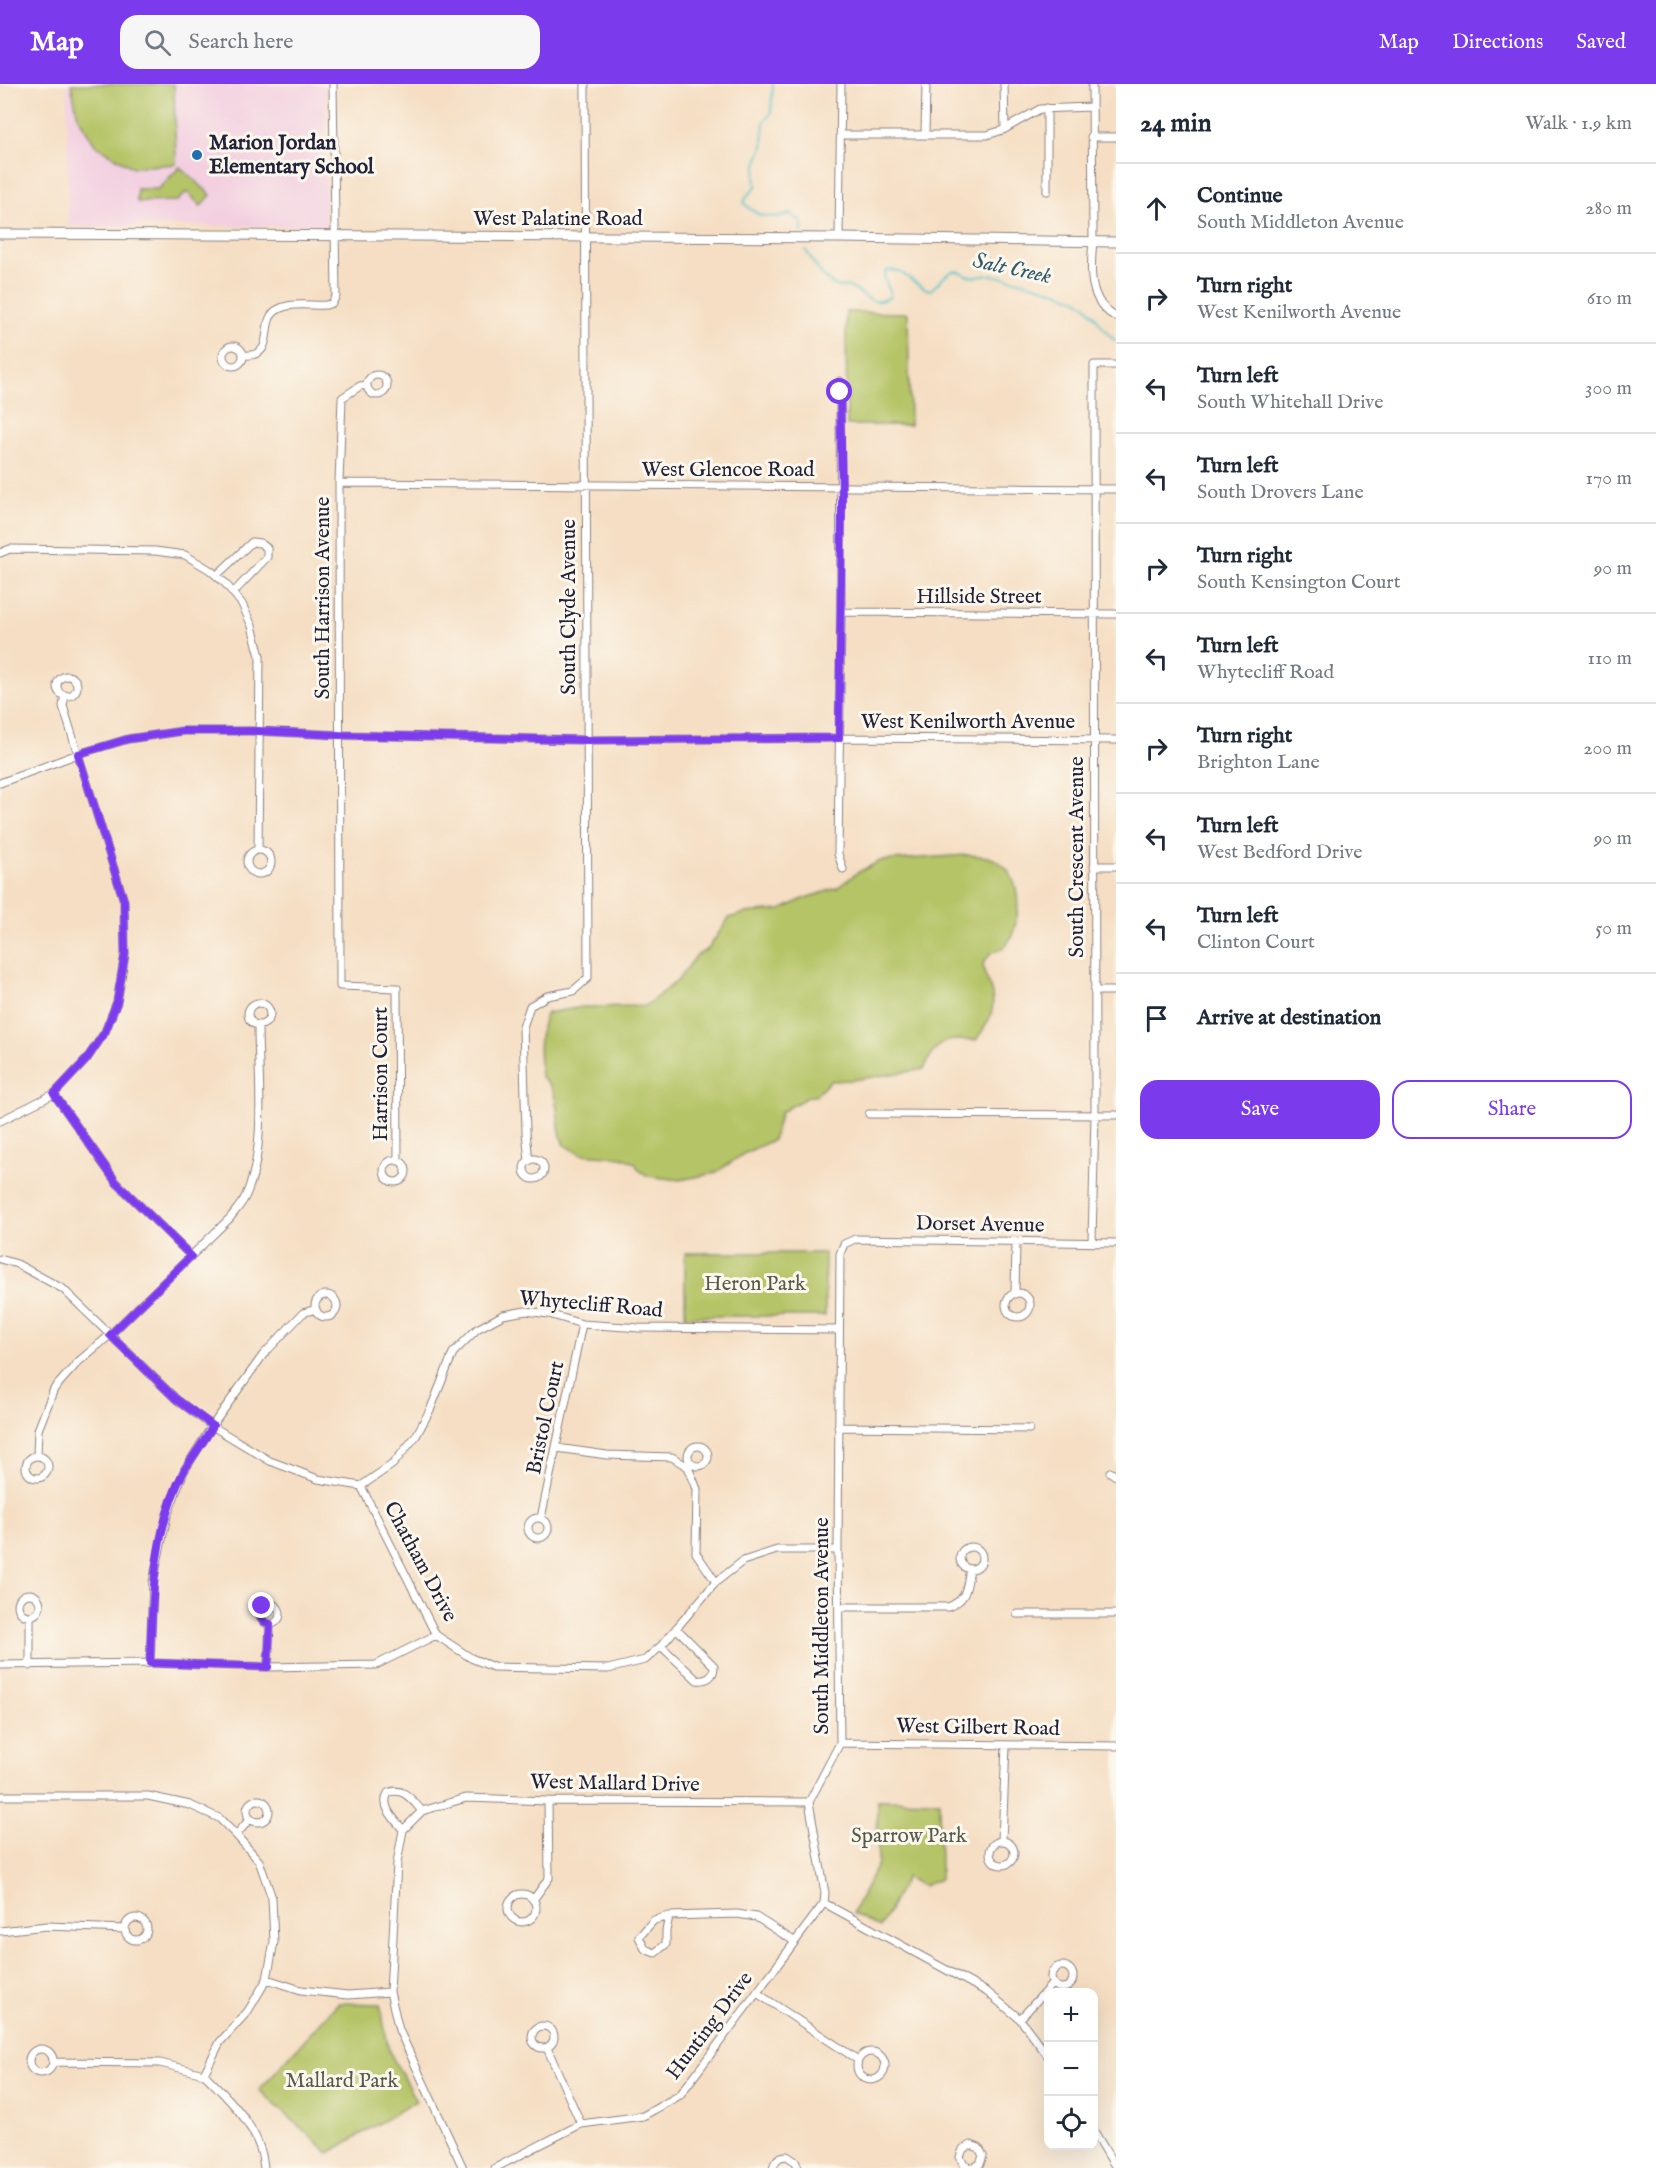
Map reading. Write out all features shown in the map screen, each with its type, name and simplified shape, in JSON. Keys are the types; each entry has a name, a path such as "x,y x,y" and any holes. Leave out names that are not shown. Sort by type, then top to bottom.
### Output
{"main road":[{"name":"West Palatine Road","path":"0,234 839,238 1116,242"}],"street":[{"path":"243,355 251,356 261,351 267,340 270,316 278,309 290,306 326,305 332,303 336,296 333,84"},
{"name":"South Clyde Avenue","path":"529,1161 526,1132 524,1027 530,1006 547,996 573,991 588,978 585,84"},
{"path":"839,238 841,84"},
{"path":"925,135 926,84"},
{"path":"1004,84 1005,129"},
{"path":"1092,84 1090,268 1097,301 1116,317"},
{"path":"840,135 987,135 1005,129 1040,109 1091,107"},
{"path":"1047,108 1047,191"},
{"path":"1091,137 1116,137"},
{"name":"South Crescent Avenue","path":"1092,1242 1095,1115 1094,365 1116,364"},
{"path":"840,381 842,487 838,854 843,869"},
{"name":"South Harrison Avenue","path":"367,385 360,386 342,398 339,483 340,986 398,988"},
{"name":"West Glencoe Road","path":"339,483 1116,489"},
{"path":"217,575 252,542 261,543 267,548 267,557 233,593"},
{"path":"0,553 10,549 155,551 185,555 217,575 233,593 242,604 252,626 260,656 258,850"},
{"name":"Hillside Street","path":"841,612 1116,614"},
{"path":"0,1121 54,1094 86,1060 105,1032 117,1002 125,954 124,901 63,706 65,695"},
{"name":"West Kenilworth Avenue","path":"0,783 78,754 128,739 183,731 586,740 839,738 1116,740"},
{"path":"1094,866 1116,866"},
{"name":"Harrison Court","path":"398,988 398,1161"},
{"path":"1094,991 1116,991"},
{"path":"37,1456 38,1430 54,1389 78,1362 110,1335 230,1218 246,1197 253,1175 259,1138 258,1025"},
{"path":"54,1094 116,1182 191,1256"},
{"path":"870,1114 1116,1115"},
{"name":"Dorset Avenue","path":"844,1244 855,1239 1116,1243"},
{"path":"1015,1294 1016,1242"},
{"name":"South Middleton Avenue","path":"809,1802 840,1743 838,1330 840,1254 844,1244"},
{"path":"0,1259 17,1264 63,1289 176,1399 213,1426 270,1461 318,1479 362,1486"},
{"path":"150,1663 153,1582 167,1516 184,1471 264,1355 303,1313 316,1309"},
{"name":"Whytecliff Road","path":"362,1486 393,1464 416,1436 431,1408 453,1353 477,1329 503,1315 526,1311 549,1314 582,1324 640,1328 838,1330"},
{"name":"Bristol Court","path":"541,1518 582,1324"},
{"path":"838,1427 1029,1429"},
{"path":"557,1448 607,1455 672,1457 690,1465 697,1489 696,1553 716,1582"},
{"name":"Chatham Drive","path":"362,1486 436,1635 471,1658 493,1667 608,1670 645,1660 661,1646 716,1582 743,1561 777,1550 838,1550"},
{"path":"839,1607 948,1607 957,1604 964,1595 969,1569"},
{"path":"1017,1614 1116,1614"},
{"path":"30,1617 30,1666"},
{"path":"268,1667 270,1624"},
{"path":"661,1646 697,1680 703,1681 710,1678 714,1672 714,1666 676,1628"},
{"path":"0,1665 150,1663 268,1667 376,1665 436,1635"},
{"name":"West Gilbert Road","path":"840,1743 1116,1746"},
{"path":"1002,1841 1006,1745"},
{"path":"422,1811 403,1792 394,1790 387,1793 386,1808 403,1830 397,1863 390,1992 399,2030 464,2168"},
{"path":"0,1796 148,1797 190,1805 219,1818 237,1835 259,1862 272,1898 274,1942 267,1979 248,2012 220,2042 204,2074"},
{"name":"West Mallard Drive","path":"403,1830 422,1811 466,1798 548,1801 809,1802"},
{"path":"533,1900 549,1878 548,1801"},
{"path":"809,1802 825,1893 824,1903 987,1992 1020,2019 1044,2051"},
{"path":"237,1835 250,1819"},
{"path":"524,1894 533,1900 536,1910 531,1919 521,1922 511,1917 508,1907 513,1898 524,1894"},
{"name":"Hunting Drive","path":"495,2168 581,2124 643,2116 680,2095 824,1903"},
{"path":"669,1916 666,1944 656,1953 645,1949 639,1937 654,1920 669,1916 737,1914 756,1917 794,1941"},
{"path":"0,1931 47,1926 125,1929"},
{"path":"267,1979 301,1990 348,1995 390,1992"},
{"path":"1020,2019 1053,1983"},
{"path":"757,1993 858,2060"},
{"path":"548,2048 581,2124"},
{"path":"866,2053 877,2053 885,2061 885,2072 877,2080 866,2080 858,2072 858,2060 866,2053"},
{"path":"53,2061 160,2063 204,2074 237,2107 263,2150 264,2168"},
{"path":"1098,2138 1116,2168"},
{"path":"773,2168 779,2157 787,2156 796,2162 798,2168"}],"shaded area":[{"name":"Marion Jordan Elementary School","path":"67,84 326,84 326,226 68,226"}],"green space":[{"path":"71,84 174,84 176,164 132,167 95,145 78,117"},
{"path":"180,167 211,195 201,206 187,192 177,201 137,202 137,189 158,189"},
{"path":"846,312 908,313 910,425 847,425"},
{"path":"967,855 987,857 999,862 1007,869 1016,889 1018,901 1012,935 1005,946 991,953 983,965 993,1002 988,1022 976,1040 956,1040 943,1043 933,1051 924,1069 830,1081 815,1096 809,1096 781,1112 773,1140 745,1153 715,1173 680,1180 648,1176 639,1170 635,1163 623,1157 582,1154 564,1145 553,1091 541,1077 540,1037 547,1013 583,1007 645,1006 677,981 696,956 708,949 729,918 745,913 781,910 803,899 837,888 857,873 880,861"},
{"name":"Heron Park","path":"685,1253 825,1253 825,1316 685,1316"},
{"name":"Sparrow Park","path":"877,1800 939,1801 940,1879 923,1886 906,1877 880,1928 853,1913 878,1863"},
{"name":"Mallard Park","path":"338,2003 380,2004 389,2051 416,2101 329,2153 259,2090"}],"waterway":[{"name":"Salt Creek","path":"773,84 771,113 764,122 763,147 755,177 756,187 744,203 760,215 778,217 791,214 802,222 802,232"},
{"name":"Salt Creek","path":"806,250 828,281 837,286 849,287 873,301 890,297 890,291 884,278 886,271 892,270 898,271 918,285 930,290 948,274 956,271 971,277 990,275 1038,286 1083,303 1116,341"}],"place":[{"name":"Marion Jordan Elementary School","path":"197,155"}],"route":[{"path":"262,1606 260,1617 262,1621 270,1624 268,1667 150,1663 153,1582 167,1516 184,1471 213,1426 176,1399 110,1335 191,1256 116,1182 54,1094 86,1060 105,1032 117,1002 125,954 124,901 78,754 128,739 183,731 586,740 839,738 842,500 840,392"}]}
